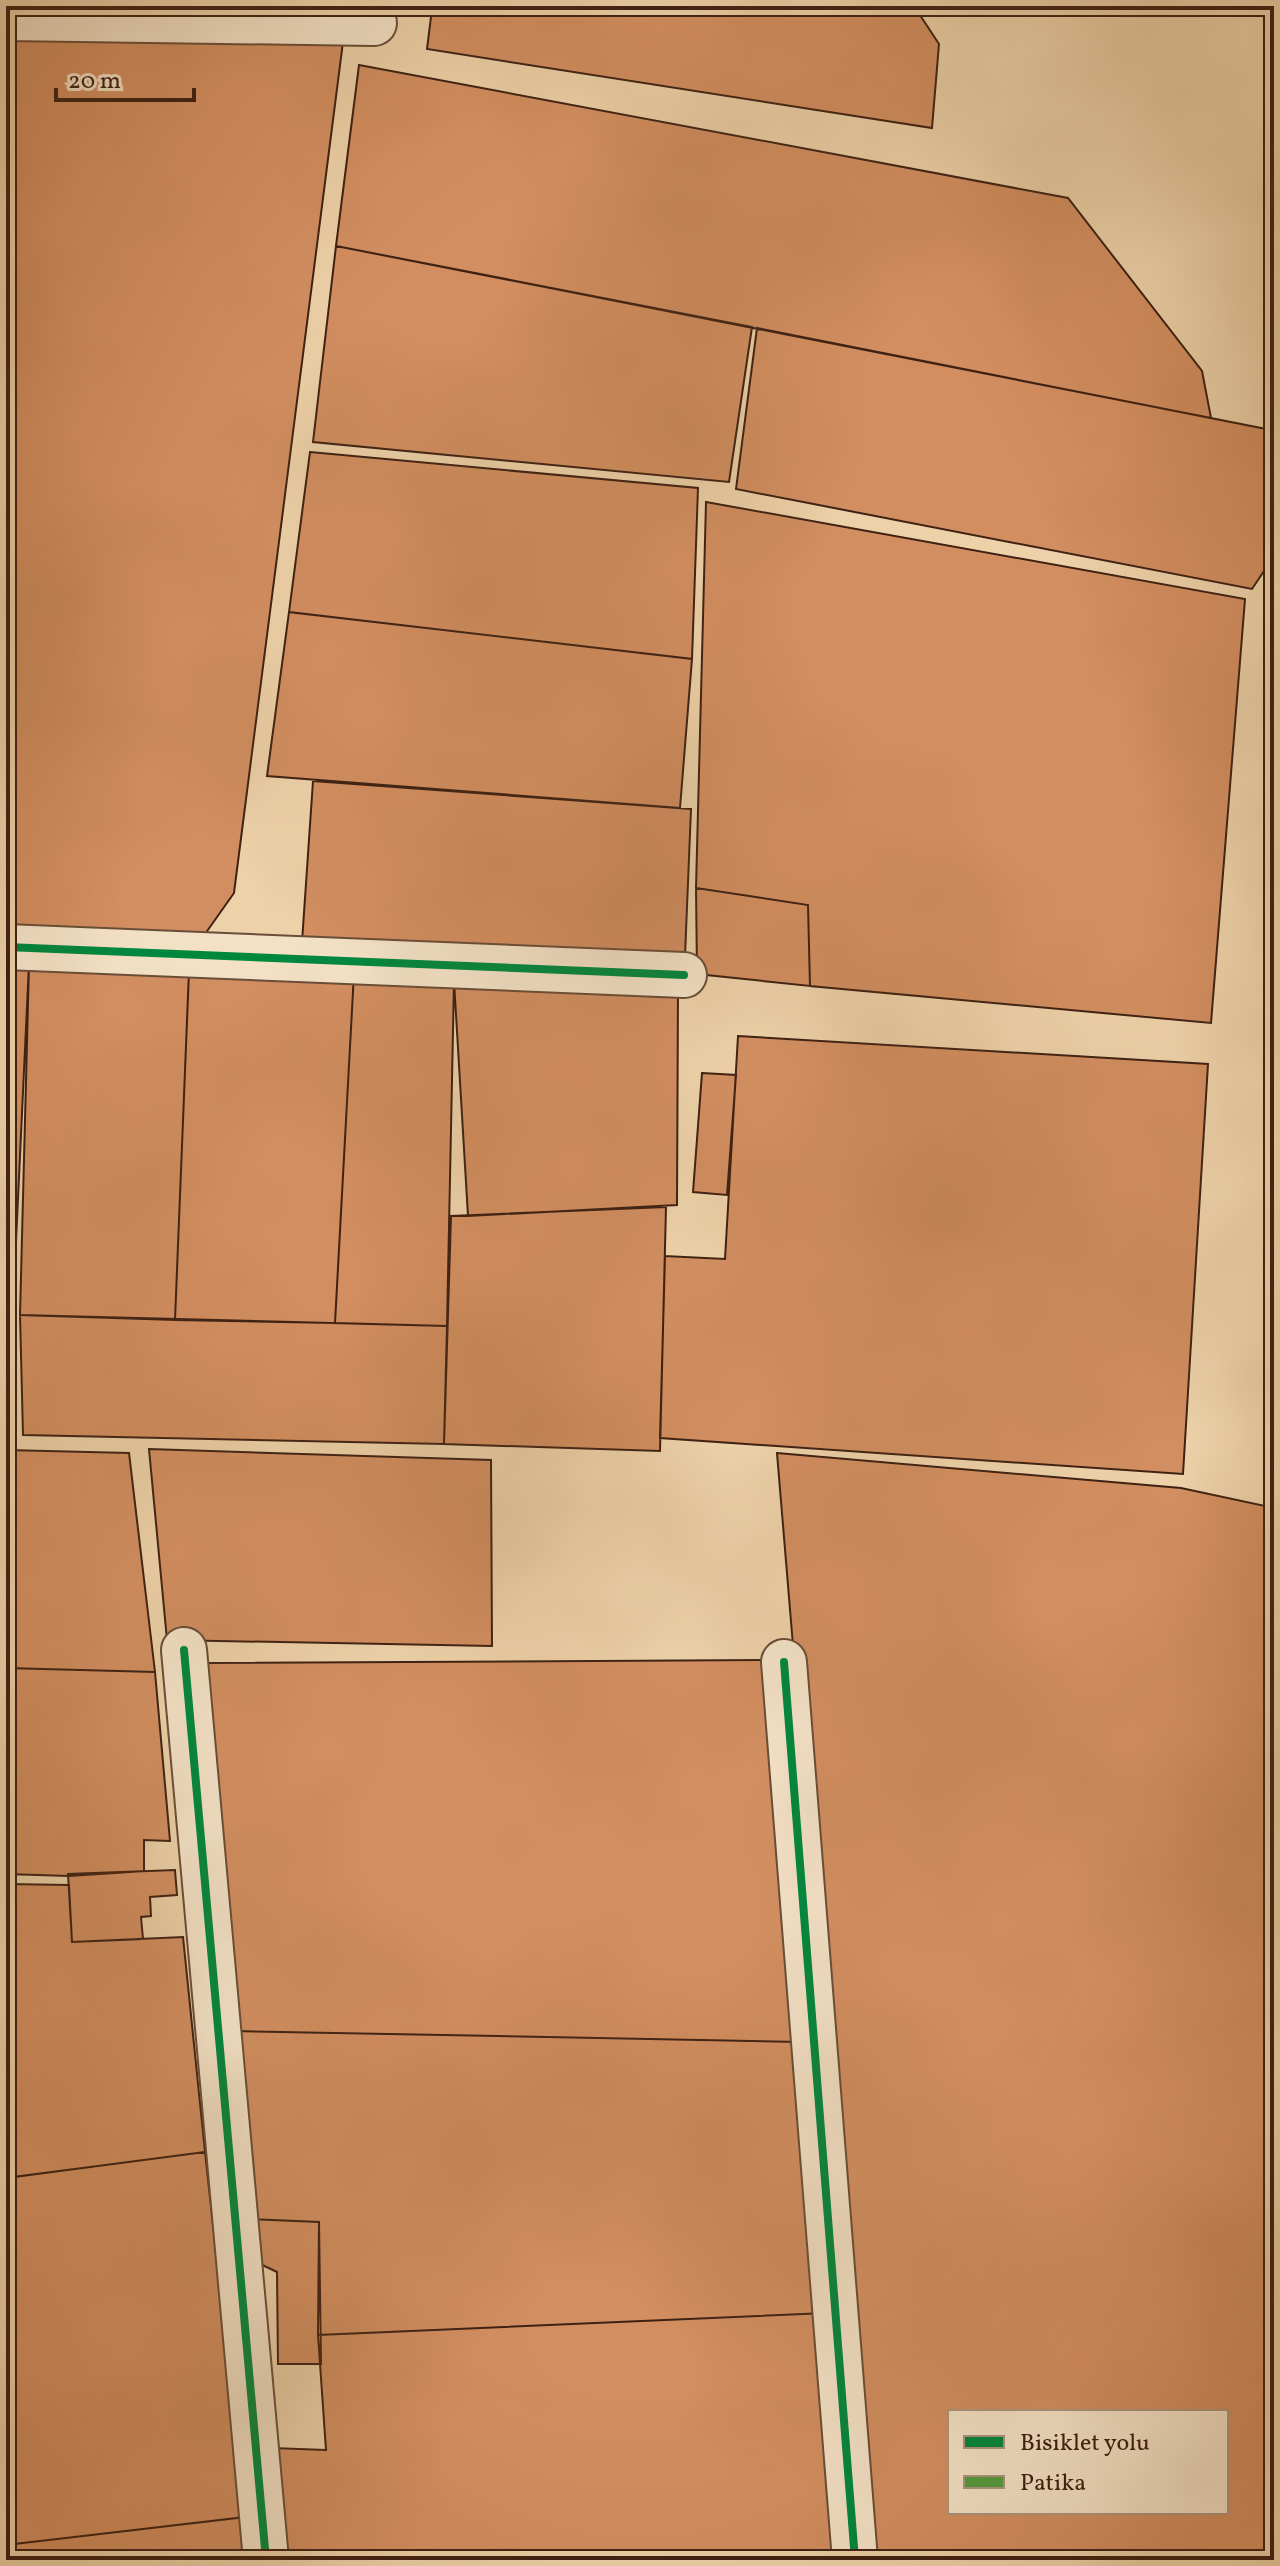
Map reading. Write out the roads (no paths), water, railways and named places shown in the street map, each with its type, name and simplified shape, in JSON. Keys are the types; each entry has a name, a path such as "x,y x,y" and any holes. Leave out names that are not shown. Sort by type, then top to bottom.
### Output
{"street":[{"path":"6,18 374,23"},
{"path":"6,947 684,975"},
{"path":"184,1650 266,2560"},
{"path":"784,1662 855,2560"}]}
